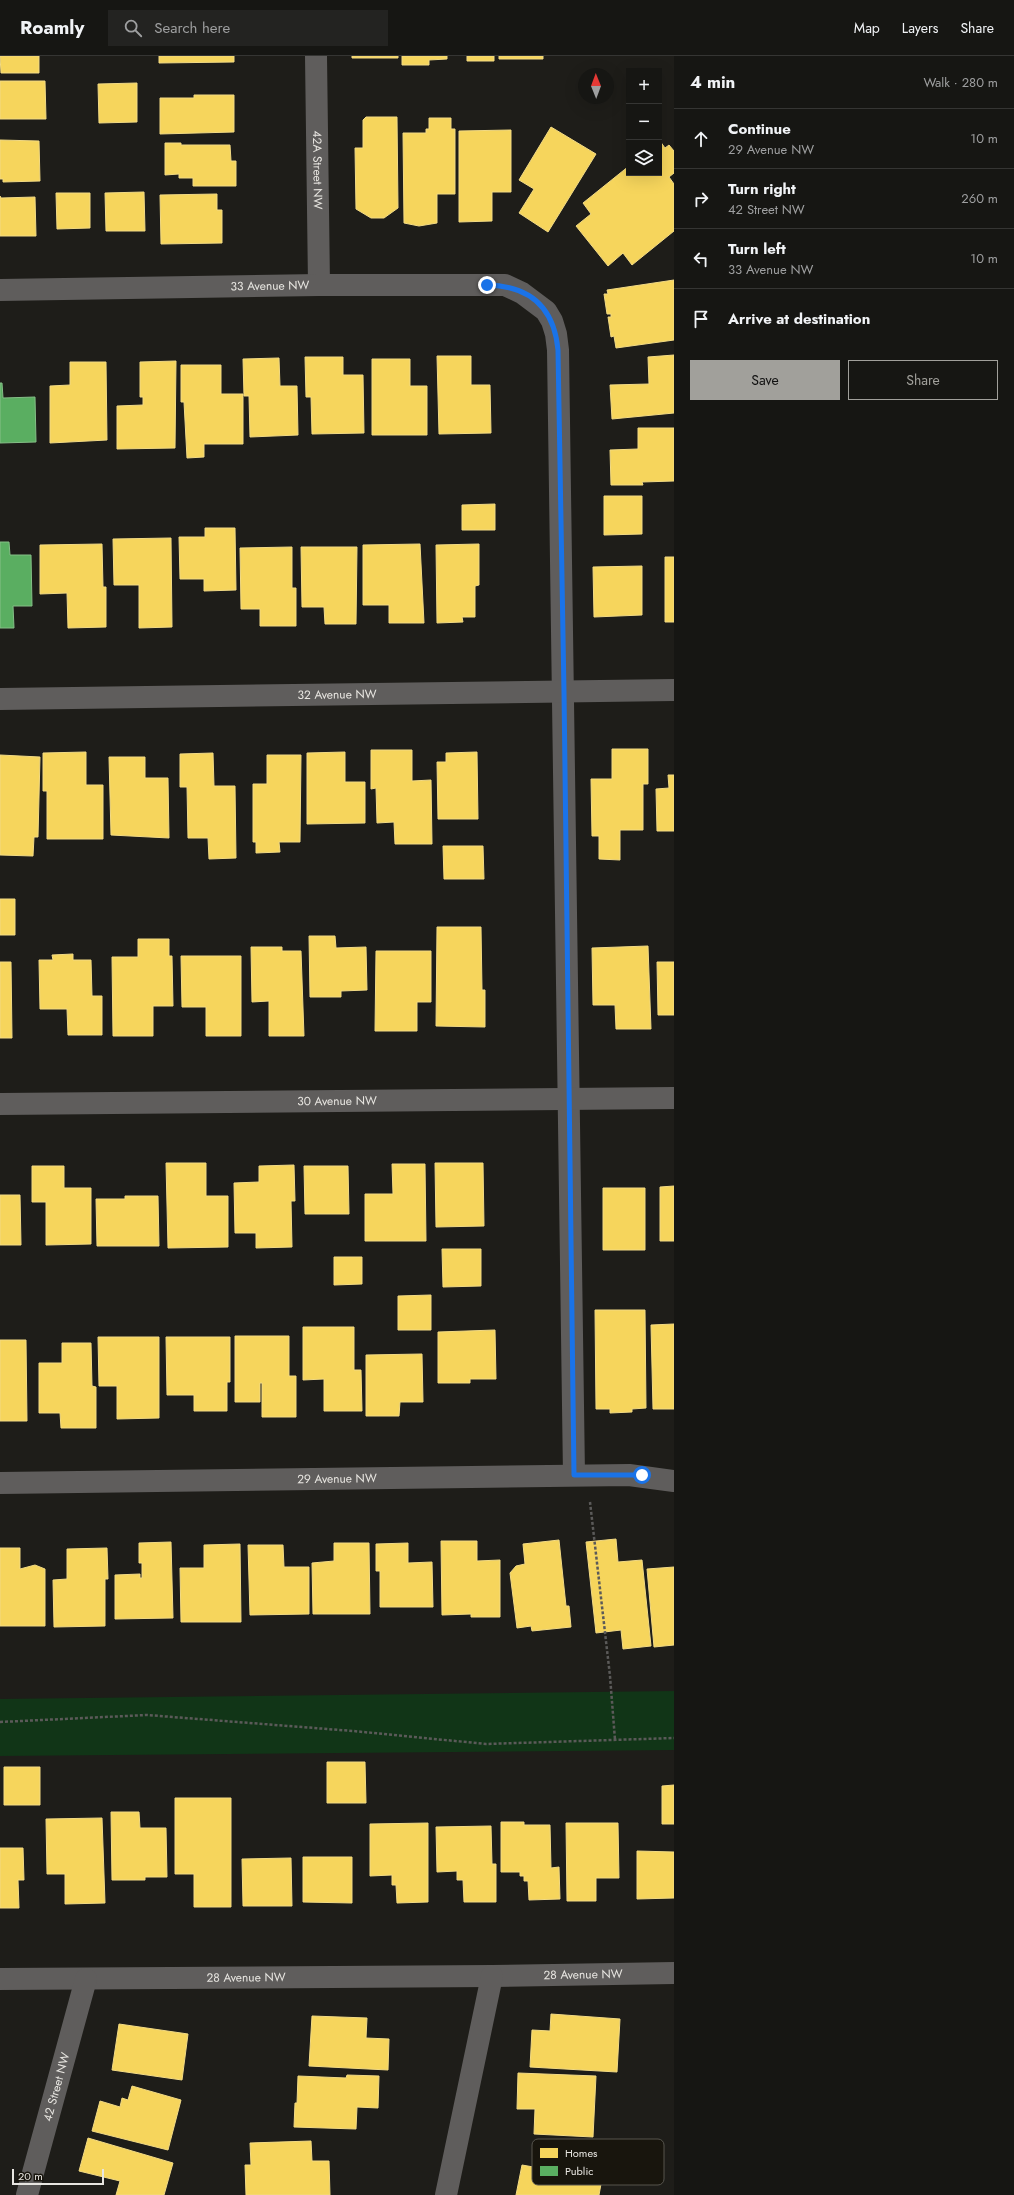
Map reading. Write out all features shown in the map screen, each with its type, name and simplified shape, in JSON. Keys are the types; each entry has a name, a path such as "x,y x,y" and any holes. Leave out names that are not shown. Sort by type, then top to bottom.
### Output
{"street":[{"name":"42A Street NW","path":"316,56 319,285"},
{"name":"33 Avenue NW","path":"0,290 319,285 505,285 536,302 546,311 552,321 556,334 558,350 564,692"},
{"name":"32 Avenue NW","path":"0,699 674,690"},
{"path":"564,692 574,1475"},
{"name":"30 Avenue NW","path":"0,1104 674,1098"},
{"name":"29 Avenue NW","path":"0,1483 574,1475 642,1475 674,1481"},
{"name":"28 Avenue NW","path":"0,1979 492,1976 674,1973"},
{"path":"446,2195 492,1976"},
{"name":"42 Street NW","path":"27,2195 86,1978"}],"path":[{"path":"574,1475 592,1505 615,1740"},
{"path":"0,1722 148,1715 345,1730 486,1744 674,1738"}],"green space":[{"path":"674,1691 674,1750 0,1756 0,1699"}],"building: Homes":[{"path":"0,56 39,56 39,73 1,73"},
{"path":"159,56 234,56 234,62 159,63"},
{"path":"352,56 398,56 398,58 352,58"},
{"path":"402,56 447,56 447,59 429,60 429,65 402,65"},
{"path":"467,56 494,56 494,61 467,61"},
{"path":"499,56 543,56 543,59 499,59"},
{"path":"0,81 45,81 46,119 0,119"},
{"path":"137,83 137,122 99,123 98,84"},
{"path":"194,95 234,95 234,132 160,134 160,98 194,98"},
{"path":"366,117 397,117 398,208 384,218 371,218 356,209 355,148 363,148 363,120"},
{"path":"429,118 451,118 451,129 455,129 455,194 437,194 437,223 419,226 404,223 403,133 426,133 426,129 429,129"},
{"path":"551,127 596,154 548,232 519,213 534,189 519,180"},
{"path":"511,130 511,192 492,192 492,221 459,222 459,131"},
{"path":"0,140 39,141 40,181 3,182 3,179 0,179"},
{"path":"165,143 181,143 181,145 230,145 231,161 236,161 236,186 193,186 193,178 179,178 179,174 165,175"},
{"path":"662,144 665,148 669,145 674,151 674,173 669,177 674,184 674,231 632,265 623,253 608,266 576,226 591,214 583,203 626,168 626,176 662,176"},
{"path":"144,192 145,231 106,231 105,193"},
{"path":"56,193 90,193 90,228 57,229"},
{"path":"217,194 217,210 222,210 222,243 161,244 160,195"},
{"path":"0,196 1,198 35,197 36,236 0,236"},
{"path":"674,280 674,340 616,348 614,336 611,337 608,317 611,317 611,314 607,314 604,294 608,294 607,290"},
{"path":"674,355 674,413 612,419 610,385 649,384 648,357"},
{"path":"437,356 471,356 471,385 490,385 491,433 439,434"},
{"path":"305,357 343,357 343,375 363,375 364,433 312,434 311,397 306,397"},
{"path":"279,358 280,386 297,386 298,435 250,437 249,396 244,396 243,359"},
{"path":"372,359 410,359 410,386 427,386 427,435 372,435"},
{"path":"176,361 175,448 117,449 117,406 143,405 143,397 140,397 140,362"},
{"path":"70,362 106,362 107,440 50,443 50,386 70,385"},
{"path":"181,365 221,365 221,394 243,394 243,444 204,444 204,457 187,458 184,402 181,402"},
{"path":"638,428 674,428 674,481 642,482 643,485 611,485 610,450 638,449"},
{"path":"604,496 642,496 642,534 604,535"},
{"path":"495,504 495,530 462,530 462,505"},
{"path":"205,528 235,528 236,590 204,591 204,579 180,579 179,537 205,537"},
{"path":"171,538 172,627 139,628 139,585 114,585 113,539"},
{"path":"102,544 103,587 106,587 106,627 68,628 67,593 40,594 40,545"},
{"path":"420,544 424,623 389,623 389,605 363,605 363,545"},
{"path":"479,544 479,585 475,586 475,617 462,617 463,622 437,623 436,545"},
{"path":"292,547 292,588 296,588 296,626 260,626 260,609 241,609 240,548"},
{"path":"301,547 357,547 356,624 325,624 324,607 302,607"},
{"path":"665,557 674,557 674,622 665,622"},
{"path":"642,566 642,615 594,617 593,567"},
{"path":"612,749 648,749 648,784 643,784 643,830 620,830 620,860 599,859 599,836 592,836 591,779 612,779"},
{"path":"371,750 412,750 412,781 431,780 432,844 395,844 394,822 377,823 376,788 371,789"},
{"path":"86,752 86,785 103,785 103,839 47,839 47,791 43,791 43,753"},
{"path":"345,752 345,782 365,782 365,823 307,824 307,753"},
{"path":"477,752 478,819 438,819 437,762 446,762 446,753"},
{"path":"213,753 214,786 235,786 236,858 209,859 208,838 188,838 187,787 180,787 180,754"},
{"path":"0,755 40,757 38,837 34,837 33,856 0,855"},
{"path":"267,755 301,755 300,842 279,842 280,852 256,853 256,842 253,842 253,784 267,784"},
{"path":"109,757 145,757 145,778 168,778 169,838 111,835"},
{"path":"668,775 674,775 674,831 657,831 656,789 669,788"},
{"path":"443,846 483,846 484,879 444,879"},
{"path":"0,899 15,899 15,935 0,935"},
{"path":"437,927 481,927 482,990 485,990 485,1027 436,1026"},
{"path":"309,936 335,936 336,948 366,947 367,990 341,991 341,997 310,997"},
{"path":"138,939 169,939 169,956 172,956 173,1006 153,1006 153,1036 113,1036 112,957 138,957"},
{"path":"648,946 651,1029 616,1029 615,1005 593,1005 592,948"},
{"path":"251,947 282,947 282,951 301,951 304,1036 269,1036 269,1001 252,1002"},
{"path":"376,951 431,951 431,1002 417,1002 417,1031 375,1031"},
{"path":"73,954 73,960 91,960 92,996 102,996 102,1035 68,1035 67,1009 40,1009 39,960 53,960 52,955"},
{"path":"181,956 241,956 241,1036 206,1036 206,1007 182,1007"},
{"path":"0,962 11,962 12,1038 0,1038"},
{"path":"657,962 674,962 674,1015 658,1015"},
{"path":"166,1163 206,1163 206,1196 228,1196 228,1247 168,1248"},
{"path":"435,1163 483,1163 484,1226 436,1227"},
{"path":"392,1164 425,1164 426,1241 365,1241 365,1194 393,1194"},
{"path":"294,1165 295,1201 291,1201 292,1247 256,1248 256,1233 235,1233 234,1183 259,1182 259,1166"},
{"path":"32,1166 64,1166 64,1188 91,1188 91,1244 46,1245 46,1202 32,1202"},
{"path":"304,1166 348,1166 349,1214 305,1214"},
{"path":"674,1186 674,1241 660,1241 660,1187"},
{"path":"603,1188 645,1188 645,1250 603,1250"},
{"path":"0,1195 20,1195 21,1245 0,1245"},
{"path":"125,1196 158,1196 159,1246 97,1246 96,1199 125,1199"},
{"path":"442,1249 481,1249 481,1286 443,1287"},
{"path":"334,1257 362,1257 362,1284 334,1285"},
{"path":"431,1295 431,1330 398,1330 398,1296"},
{"path":"595,1310 645,1310 646,1408 632,1409 632,1412 610,1413 610,1409 596,1409"},
{"path":"674,1324 674,1409 653,1409 651,1325"},
{"path":"303,1327 354,1327 354,1370 361,1370 362,1411 324,1411 324,1379 303,1380"},
{"path":"495,1330 496,1379 470,1379 470,1383 438,1383 438,1332"},
{"path":"235,1336 289,1336 289,1376 296,1376 296,1417 262,1417 262,1383 260,1383 260,1402 235,1402"},
{"path":"98,1337 159,1337 159,1418 117,1419 117,1386 99,1386"},
{"path":"166,1337 230,1337 230,1382 227,1382 227,1411 194,1411 194,1395 167,1395"},
{"path":"0,1340 26,1340 27,1421 0,1421"},
{"path":"62,1343 91,1343 92,1386 96,1387 96,1428 61,1428 60,1413 39,1413 39,1363 62,1363"},
{"path":"422,1354 423,1402 400,1402 399,1416 366,1416 366,1355"},
{"path":"616,1539 618,1562 642,1560 651,1646 623,1649 621,1630 596,1633 586,1542"},
{"path":"559,1540 566,1606 569,1606 571,1627 532,1631 531,1626 517,1628 510,1573 516,1566 525,1564 523,1544"},
{"path":"441,1541 477,1541 477,1561 500,1560 500,1617 471,1617 471,1614 442,1615"},
{"path":"171,1542 173,1618 115,1619 115,1575 140,1574 140,1578 142,1578 142,1563 139,1563 139,1543"},
{"path":"334,1543 369,1543 370,1614 313,1614 312,1563 334,1561"},
{"path":"408,1543 408,1563 432,1562 433,1607 380,1607 380,1571 376,1571 376,1544"},
{"path":"240,1544 241,1622 181,1622 180,1568 204,1568 204,1545"},
{"path":"248,1545 283,1545 284,1567 309,1567 309,1614 250,1615"},
{"path":"0,1548 20,1548 20,1569 35,1565 45,1569 45,1626 0,1626"},
{"path":"107,1548 108,1579 105,1579 105,1626 54,1627 53,1580 67,1579 67,1549"},
{"path":"674,1567 674,1645 654,1647 647,1569"},
{"path":"327,1762 365,1762 366,1803 327,1803"},
{"path":"4,1767 40,1767 40,1805 4,1805"},
{"path":"674,1785 674,1824 662,1824 662,1786"},
{"path":"175,1798 231,1798 231,1907 194,1907 194,1874 175,1874"},
{"path":"111,1812 139,1812 140,1828 166,1828 167,1877 145,1877 145,1880 112,1880"},
{"path":"102,1818 105,1903 65,1904 65,1874 47,1874 46,1819"},
{"path":"501,1822 524,1822 524,1825 550,1825 551,1868 559,1867 560,1899 529,1900 528,1881 524,1881 524,1876 520,1876 520,1872 501,1872"},
{"path":"428,1823 428,1902 397,1903 396,1885 392,1885 392,1875 370,1876 370,1824"},
{"path":"566,1823 618,1823 619,1878 596,1878 596,1901 567,1901"},
{"path":"491,1826 492,1864 496,1864 496,1902 464,1902 463,1880 457,1880 457,1871 437,1872 436,1827"},
{"path":"0,1848 23,1848 24,1880 18,1880 19,1908 0,1908"},
{"path":"637,1851 674,1852 674,1898 637,1899"},
{"path":"303,1857 352,1857 352,1903 303,1902"},
{"path":"291,1858 292,1906 243,1906 242,1859"},
{"path":"551,2014 620,2019 617,2072 530,2067 532,2030 550,2031"},
{"path":"312,2016 367,2018 366,2038 389,2039 388,2070 309,2066"},
{"path":"119,2024 188,2034 182,2080 112,2070"},
{"path":"518,2073 596,2076 593,2137 534,2134 535,2109 517,2109"},
{"path":"347,2075 379,2076 378,2108 357,2107 356,2129 294,2127 298,2076 346,2078"},
{"path":"132,2086 181,2100 168,2150 92,2131 100,2101 120,2107 122,2098 128,2100"},
{"path":"88,2138 173,2163 164,2195 116,2195 120,2181 79,2171"},
{"path":"311,2141 312,2161 329,2161 330,2195 246,2195 245,2165 251,2165 250,2143"},
{"path":"522,2165 532,2167 532,2185 601,2185 599,2195 516,2195"}],"building: Public":[{"path":"0,383 2,383 3,398 35,397 36,442 0,443"},
{"path":"0,542 9,542 10,555 31,555 32,606 13,606 14,628 0,628"}],"route":[{"path":"487,285 505,285 522,293 546,311 552,321 556,334 558,350 574,1475 642,1475"}]}
